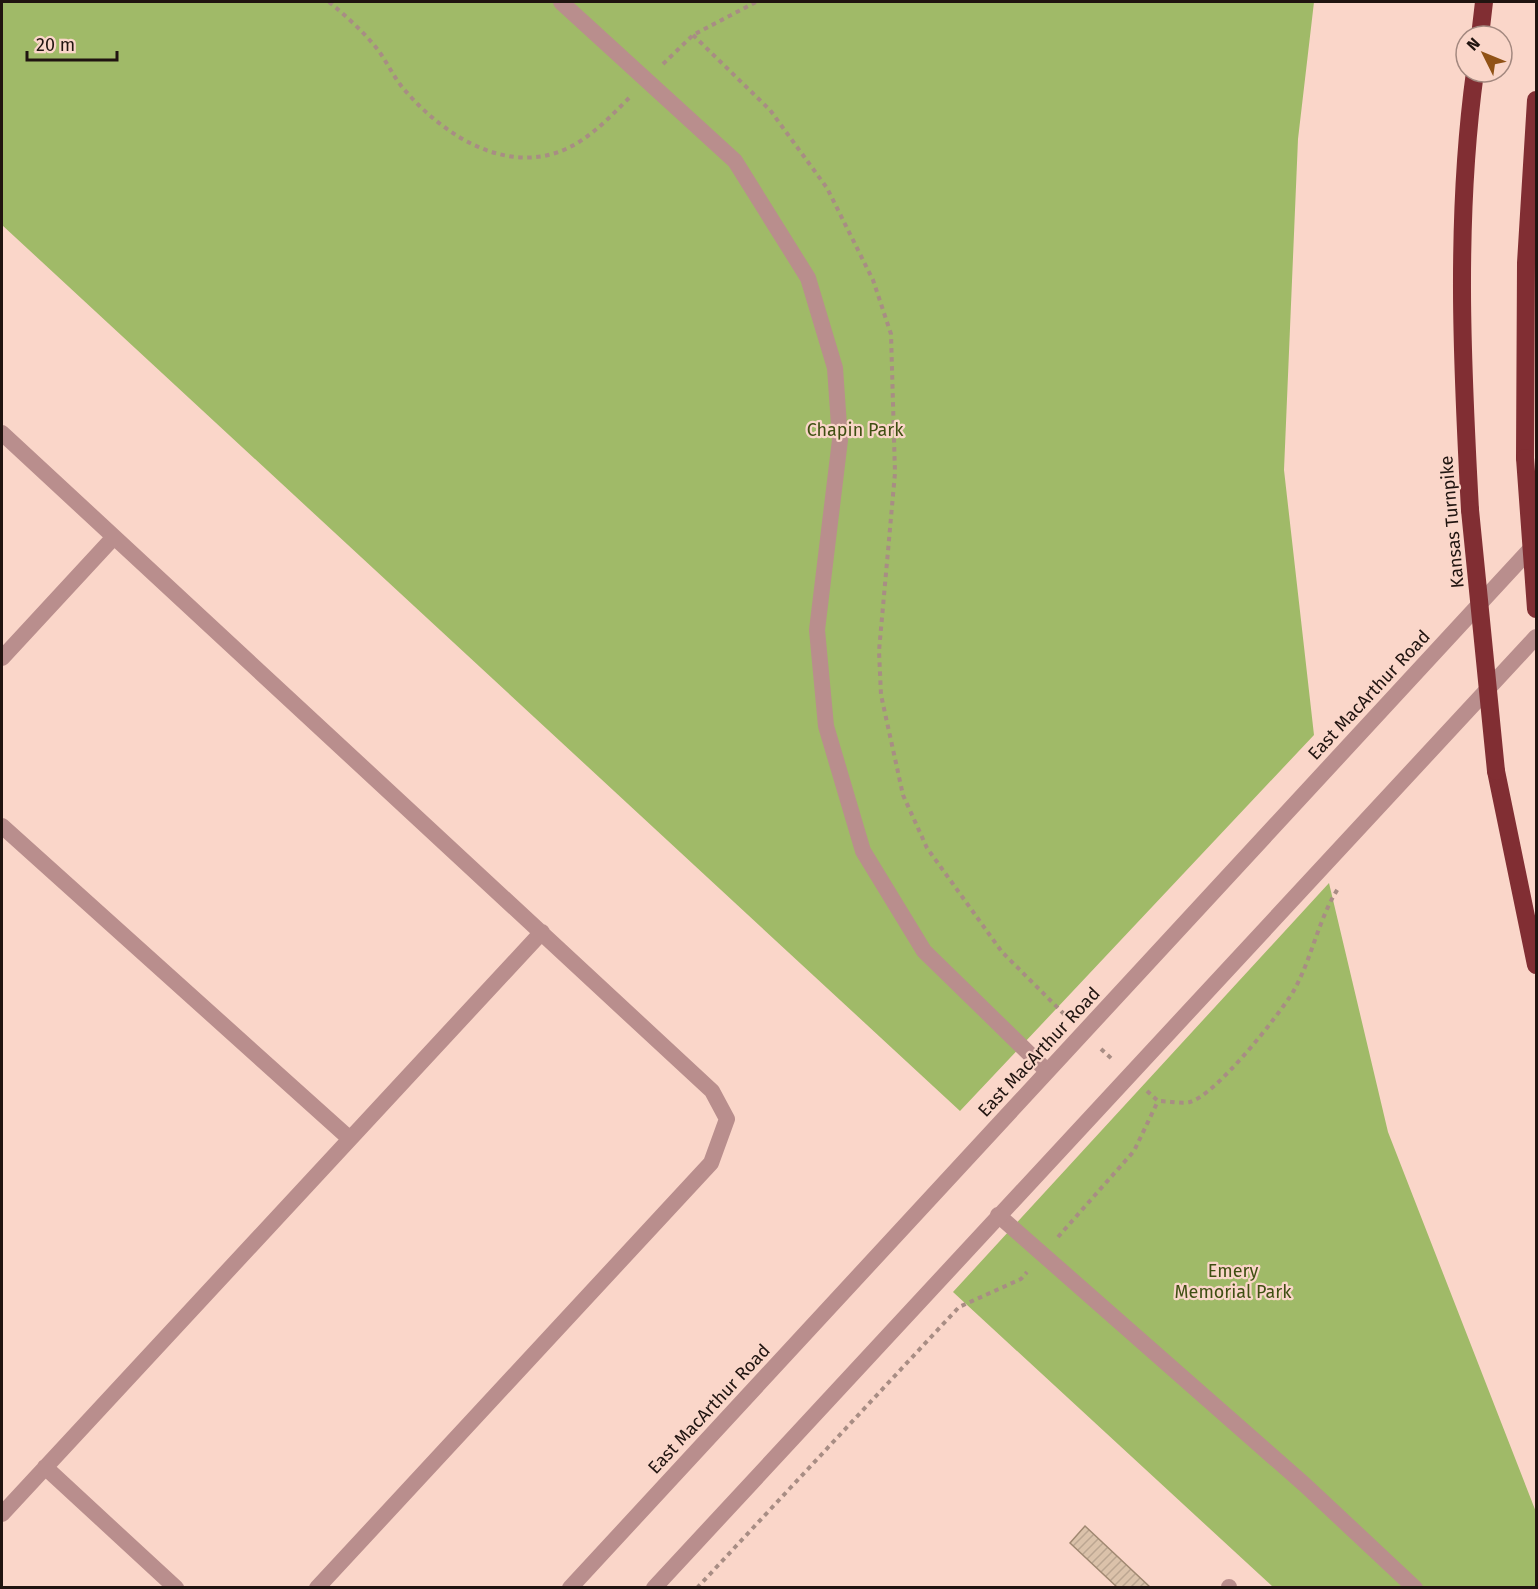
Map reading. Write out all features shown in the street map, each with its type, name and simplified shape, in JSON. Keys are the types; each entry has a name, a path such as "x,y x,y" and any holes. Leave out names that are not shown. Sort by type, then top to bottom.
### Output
{"highway":[{"path":"1481,24 1484,2"},
{"name":"Kansas Turnpike","path":"1474,84 1464,196 1461,333 1470,510 1496,771 1536,965"},
{"path":"1536,100 1526,263 1526,458 1536,609"}],"street":[{"path":"561,2 735,161 808,278 835,368 840,440 817,630 826,726 863,850 924,951 1047,1071"},
{"path":"2,433 712,1091 727,1119 711,1164 317,1587"},
{"path":"2,658 114,537"},
{"name":"East MacArthur Road","path":"570,1587 1536,543"},
{"path":"654,1587 1128,1075 1203,999 1536,637"},
{"path":"2,826 350,1139"},
{"path":"2,1514 542,932"},
{"path":"998,1215 1305,1485 1415,1587"},
{"path":"45,1467 176,1587"}],"path":[{"path":"329,2 378,50 402,86 417,103 467,143 498,156 519,158 560,152 579,142 633,93"},
{"path":"662,64 693,35 756,2"},
{"path":"693,35 770,110 826,188 873,280 891,334 895,473 879,651 881,695 903,795 927,848 1002,952 1128,1075 1158,1101 1191,1102 1212,1088 1263,1033 1294,990 1330,900 1343,882"},
{"path":"697,1587 959,1306 1021,1279 1134,1150 1158,1101"}],"green space":[{"name":"Chapin Park","path":"2,2 1314,2 1298,139 1284,470 1314,735 960,1111 2,225"},
{"name":"Emery Memorial Park","path":"1329,883 1388,1132 1536,1512 1536,1587 1273,1587 953,1292"}],"building":[{"path":"1085,1526 1151,1588 1118,1588 1070,1543"}]}
